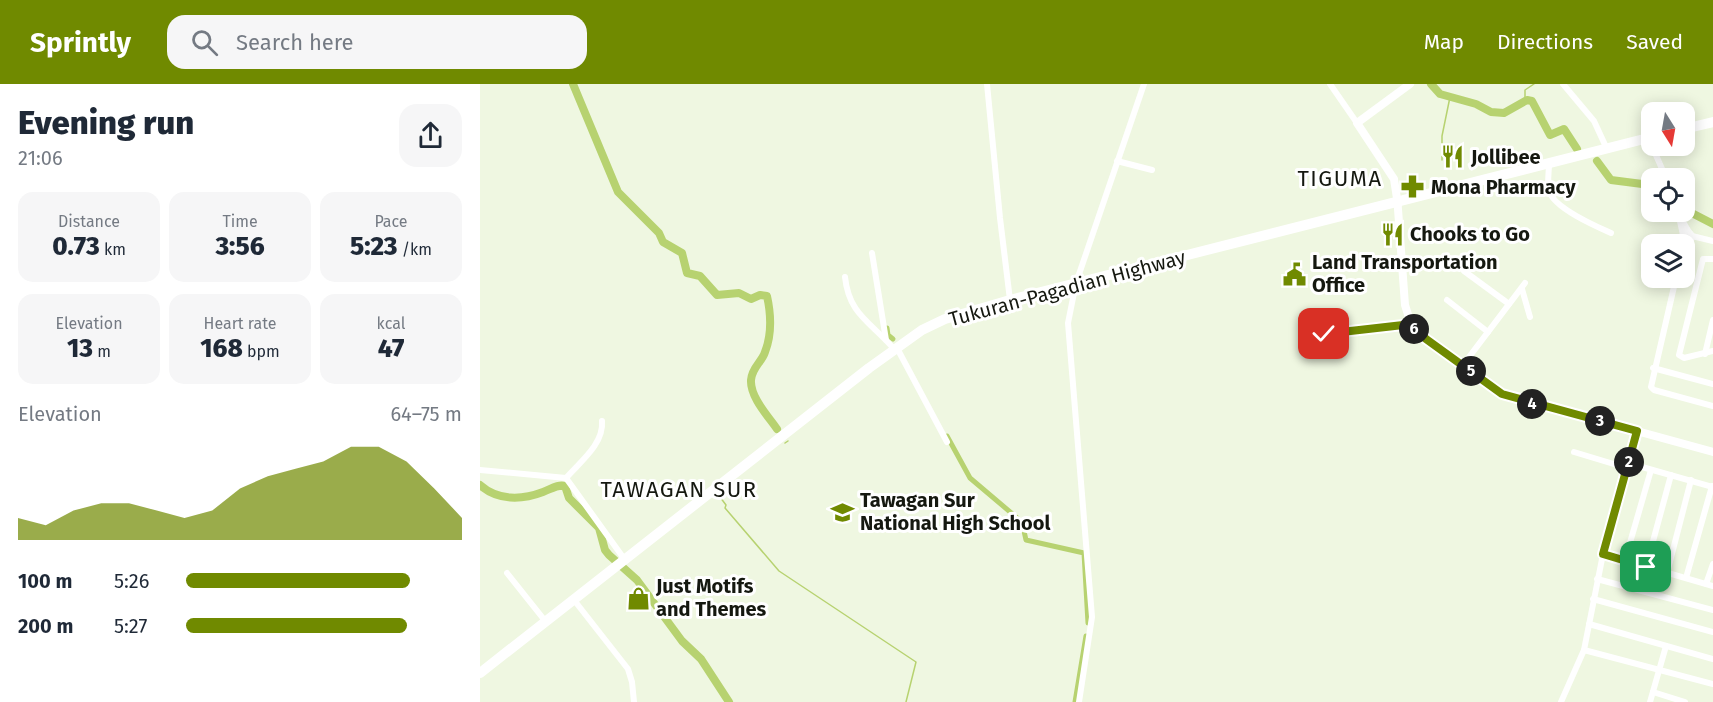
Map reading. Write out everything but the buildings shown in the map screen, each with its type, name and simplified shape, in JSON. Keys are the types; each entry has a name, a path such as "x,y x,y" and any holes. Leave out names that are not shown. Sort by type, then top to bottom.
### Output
{"highway":[{"path":"1695,126 1713,122"},
{"name":"Tukuran-Pagadian Highway","path":"480,674 892,346 922,330 945,320 1010,300 1398,205 1606,147 1641,142"}],"street":[{"path":"987,84 1010,300"},
{"path":"1079,702 1092,617 1068,336 1071,307 1076,283 1144,84"},
{"path":"1330,84 1394,180 1398,205 1403,292 1412,324 1426,339 1502,394 1513,399 1713,452"},
{"path":"1358,123 1410,84"},
{"path":"1563,84 1594,122 1606,147"},
{"path":"1117,161 1152,170"},
{"path":"1550,162 1549,185 1552,197 1569,211 1611,233"},
{"path":"1695,239 1713,241"},
{"path":"872,253 892,346"},
{"path":"1713,259 1703,259 1678,351 1684,358 1713,351"},
{"path":"1464,271 1509,304"},
{"path":"845,277 851,304 892,346 947,442"},
{"path":"1463,365 1524,286 1530,317"},
{"path":"1673,288 1650,384 1652,389 1713,406"},
{"path":"1447,300 1488,332"},
{"path":"1705,354 1713,320"},
{"path":"1310,345 1319,336 1333,332 1412,324"},
{"path":"1653,368 1713,384"},
{"path":"566,478 598,440 602,421"},
{"path":"1561,702 1584,650 1603,554 1637,431"},
{"path":"1574,453 1713,486 1686,578"},
{"path":"480,470 566,478"},
{"path":"1625,561 1651,470"},
{"path":"1646,567 1671,475"},
{"path":"566,478 623,561"},
{"path":"1667,573 1691,480"},
{"path":"1603,554 1710,585 1713,564"},
{"path":"507,573 546,622"},
{"path":"1597,579 1713,610"},
{"path":"1593,599 1713,632"},
{"path":"574,600 628,669 634,702"},
{"path":"1589,624 1713,659"},
{"path":"1650,702 1666,646"},
{"path":"1584,650 1713,684"},
{"path":"1653,692 1685,702"}],"waterway":[{"path":"573,84 618,192 659,233 663,242 682,253 687,273 700,276 717,295 739,293 751,299 760,295 767,296 770,317 769,338 764,356 752,375 751,386 760,406 777,429"},
{"path":"1431,84 1440,94 1476,104 1491,112 1504,113 1527,100 1532,101 1550,135 1564,129 1577,149"},
{"path":"1525,101 1525,90 1534,84"},
{"path":"1442,160 1442,136 1450,97"},
{"path":"1597,161 1611,180 1641,184"},
{"path":"1695,215 1713,224"},
{"path":"887,328 888,335 893,339"},
{"path":"947,436 970,478 1022,522 1026,540 1084,553 1088,623"},
{"path":"480,485 494,494 519,498 557,486 565,486 569,498 599,528 605,550 637,580 682,641 701,659 729,702"},
{"path":"720,497 726,505 725,508 779,571 916,662 906,702"},
{"path":"1075,702 1086,636"}],"place":[{"name":"Jollibee","path":"1453,157"},
{"name":"Mona Pharmacy","path":"1413,187"},
{"name":"Chooks to Go","path":"1392,234"},
{"name":"Land Transportation Office","path":"1294,274"},
{"name":"Tawagan Sur National High School","path":"842,512"},
{"name":"Just Motifs and Themes","path":"638,598"}],"district":[{"name":"TIGUMA","path":"1340,178"},
{"name":"TAWAGAN SUR","path":"679,489"}],"route":[{"path":"1324,334 1366,327 1395,327 1412,324 1415,330 1426,339 1502,394 1544,408 1637,431 1603,554 1646,567"}]}
